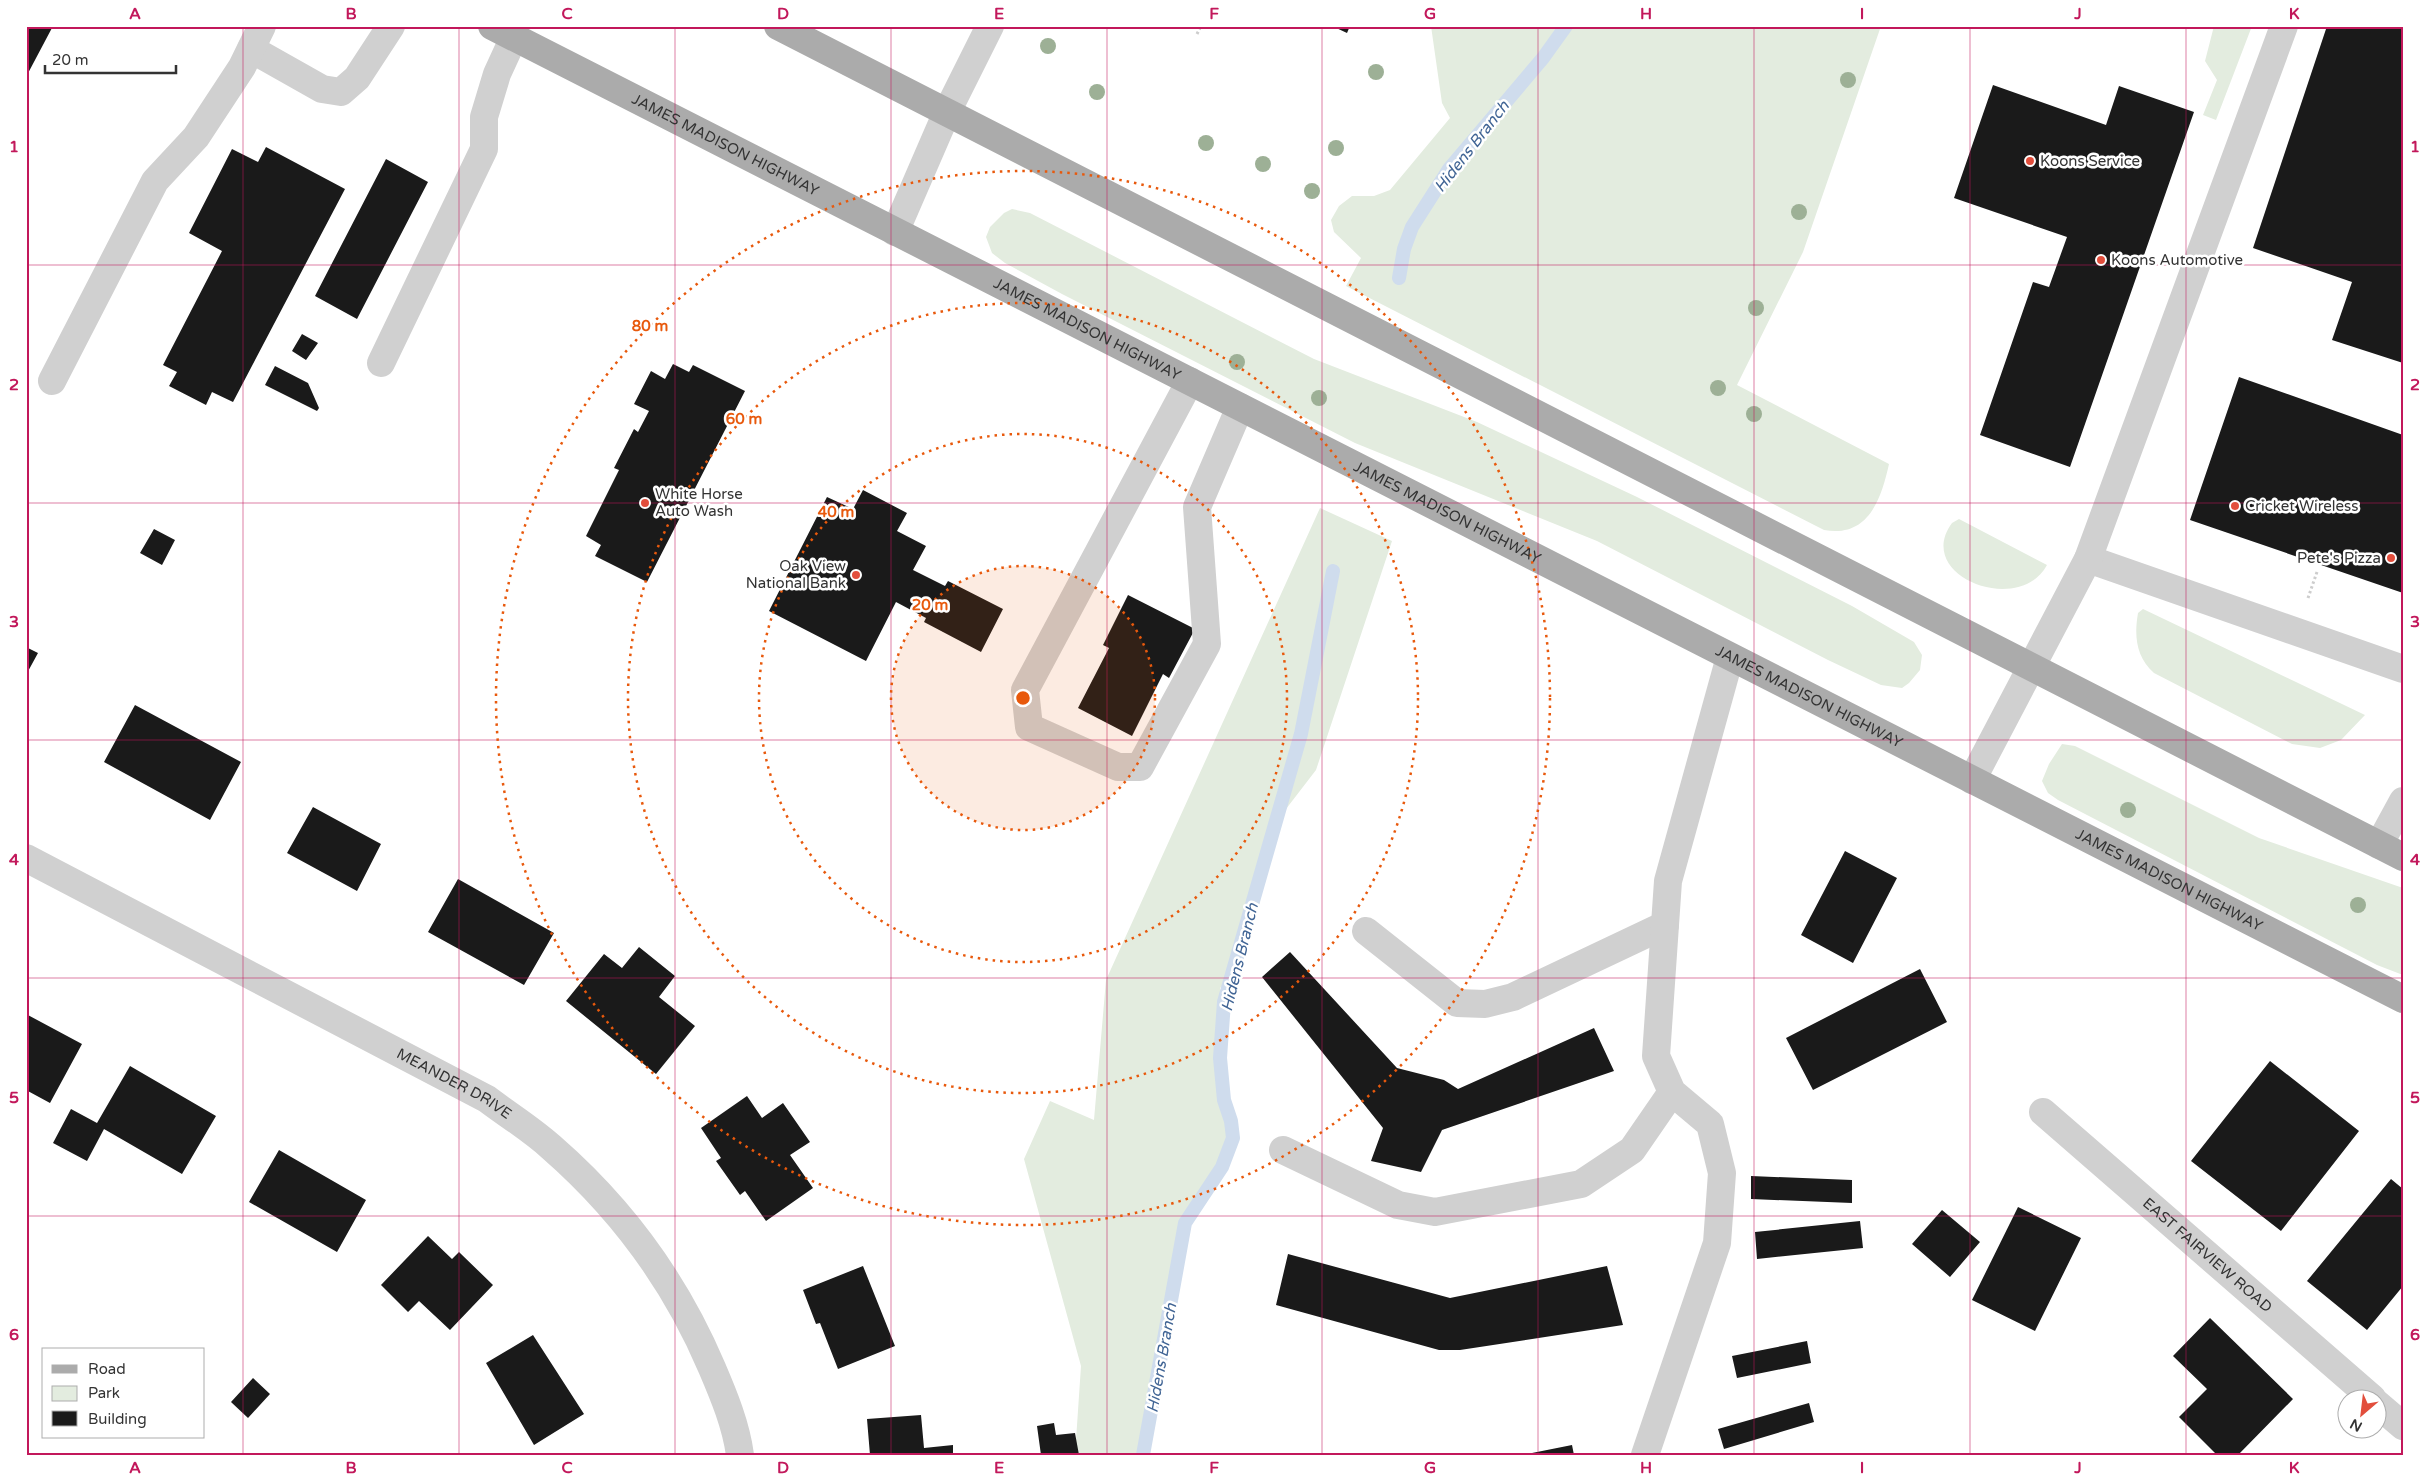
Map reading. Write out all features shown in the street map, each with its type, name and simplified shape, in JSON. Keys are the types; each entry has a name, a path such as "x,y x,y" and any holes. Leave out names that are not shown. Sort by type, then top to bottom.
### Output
{"main road":[{"path":"778,26 2403,858"},
{"name":"JAMES MADISON HIGHWAY","path":"503,32 2403,999"}],"street":[{"path":"52,381 155,181 196,137 242,67 257,38 322,90 341,92 357,78 391,26"},
{"path":"895,232 947,112 990,26"},
{"path":"1972,780 2088,559 2284,26"},
{"path":"381,363 484,149 484,117 497,74 503,32"},
{"path":"1190,381 1025,690 1029,727 1118,767 1140,766 1207,644 1197,507 1240,407"},
{"path":"2088,559 2403,669"},
{"path":"1645,1455 1717,1243 1722,1173 1710,1124 1672,1092 1656,1056 1668,881 1730,657"},
{"path":"2379,845 2403,801"},
{"name":"MEANDER DRIVE","path":"26,858 487,1099 550,1146 606,1200 664,1275 695,1329 722,1393 740,1455"},
{"path":"1366,931 1457,1003 1485,1004 1513,997 1666,925"},
{"path":"1282,1150 1398,1205 1435,1212 1581,1184 1632,1150 1672,1092"},
{"name":"EAST FAIRVIEW ROAD","path":"2042,1112 2360,1388"},
{"path":"2386,1412 2403,1426"}],"path":[{"path":"1197,34 1201,26"}],"green space":[{"path":"1431,26 1881,26 1803,252 1737,385 1889,464 1877,503 1862,522 1852,528 1839,531 1824,530 1346,286 1361,258 1334,232 1331,220 1339,206 1352,196 1374,196 1390,190 1450,118 1442,103"},
{"path":"2214,26 2252,26 2216,120 2203,115 2217,80 2205,61"},
{"path":"1012,209 1030,213 1314,359 1477,422 1637,497 1852,606 1914,642 1922,655 1920,670 1902,688 1881,685 1828,660 1597,541 1355,443 1005,263 992,253 986,237 990,227 1004,213"},
{"path":"1320,508 1392,541 1316,770 1276,822 1222,1031 1230,979 1220,988 1220,1058 1233,1138 1222,1167 1185,1223 1143,1455 1075,1455 1081,1366 1024,1159 1050,1101 1094,1120 1106,980"},
{"path":"1959,519 2047,565 2033,580 2015,588 1994,589 1974,583 1958,573 1946,559 1944,542 1952,523"},
{"path":"2143,609 2365,715 2341,740 2320,748 2292,744 2154,673 2143,660 2138,646 2136,630 2138,613"},
{"path":"2062,744 2075,746 2259,838 2403,888 2403,975 2377,965 2058,800 2048,793 2042,781 2049,764"}],"building":[{"path":"26,26 53,26 26,77"},
{"path":"1332,26 1350,26 1347,33"},
{"path":"2327,26 2403,26 2403,363 2332,340 2352,282 2253,248"},
{"name":"Koons Automotive","path":"1993,85 2106,125 2119,86 2194,112 2070,467 1980,435 2033,282 2049,287 2067,237 1954,198"},
{"path":"266,147 345,189 233,402 212,392 206,405 169,386 177,372 163,365 222,251 189,233 232,149 258,162"},
{"path":"386,159 428,182 357,319 315,296"},
{"path":"302,334 318,343 306,360 292,351"},
{"name":"White Horse Auto Wash","path":"673,364 689,372 693,365 745,391 647,582 595,556 601,545 586,536 619,470 614,468 634,429 638,432 649,411 634,404 651,371 665,379"},
{"path":"275,366 308,383 319,408 317,411 265,385"},
{"path":"2239,377 2403,435 2403,593 2190,520"},
{"name":"Oak View National Bank","path":"863,490 907,513 897,531 926,546 913,570 945,586 948,581 1003,609 981,652 924,622 926,618 896,602 866,661 769,611 827,497 853,509"},
{"path":"154,529 175,540 162,565 140,553"},
{"path":"1128,595 1195,629 1169,678 1163,674 1132,736 1078,708 1109,648 1103,645"},
{"path":"26,647 38,653 26,675"},
{"path":"135,705 241,762 210,820 104,762"},
{"path":"313,807 381,844 357,891 287,853"},
{"path":"1845,851 1897,878 1853,963 1801,935"},
{"path":"458,879 554,933 524,985 428,932"},
{"path":"639,947 675,976 659,997 695,1026 656,1074 566,1001 604,954 622,968"},
{"path":"1290,952 1397,1068 1444,1080 1458,1089 1594,1028 1614,1071 1442,1130 1421,1172 1371,1161 1383,1128 1262,977"},
{"path":"1920,969 1947,1022 1813,1090 1786,1038"},
{"path":"26,1014 82,1044 50,1103 26,1090"},
{"path":"2270,1061 2359,1131 2281,1231 2191,1161"},
{"path":"130,1066 216,1116 182,1174 104,1129 87,1161 53,1143 71,1109 97,1123"},
{"path":"747,1096 762,1118 783,1103 810,1142 790,1155 813,1188 766,1221 745,1191 740,1195 716,1161 721,1158 701,1128"},
{"path":"279,1150 366,1200 337,1252 249,1202"},
{"path":"1751,1176 1852,1180 1852,1203 1751,1199"},
{"path":"2391,1179 2403,1189 2403,1286 2367,1330 2307,1281"},
{"path":"2018,1207 2081,1238 2035,1331 1972,1300"},
{"path":"1942,1210 1980,1242 1950,1277 1912,1244"},
{"path":"1860,1221 1863,1248 1757,1259 1755,1232"},
{"path":"428,1236 452,1259 459,1252 493,1285 450,1330 419,1301 408,1312 381,1285"},
{"path":"1288,1254 1450,1298 1607,1266 1623,1325 1460,1350 1439,1350 1276,1305"},
{"path":"863,1266 895,1346 838,1369 820,1323 816,1324 803,1290"},
{"path":"2210,1318 2293,1399 2238,1455 2217,1455 2179,1417 2207,1389 2173,1356"},
{"path":"533,1335 584,1414 534,1445 486,1363"},
{"path":"1807,1341 1811,1363 1737,1378 1732,1356"},
{"path":"253,1378 270,1394 248,1418 231,1402"},
{"path":"1809,1403 1814,1422 1724,1449 1718,1429"},
{"path":"921,1415 924,1448 953,1445 953,1455 870,1455 867,1419"},
{"path":"1054,1423 1056,1435 1075,1433 1079,1455 1041,1455 1037,1426"},
{"path":"1572,1445 1574,1455 1527,1455 1527,1454"}],"waterway":[{"name":"Hidens Branch","path":"1399,278 1404,249 1412,227 1449,169 1543,58 1566,26"},
{"name":"Hidens Branch","path":"1143,1455 1185,1223 1222,1167 1233,1138 1231,1121 1224,1100 1220,1058 1224,1002 1301,734 1333,571"}],"place":[{"name":"Koons Service","path":"2030,161"},
{"name":"Koons Automotive","path":"2101,260"},
{"name":"White Horse Auto Wash","path":"645,503"},
{"name":"Cricket Wireless","path":"2235,506"},
{"name":"Pete's Pizza","path":"2391,558"},
{"name":"Oak View National Bank","path":"856,575"}]}
